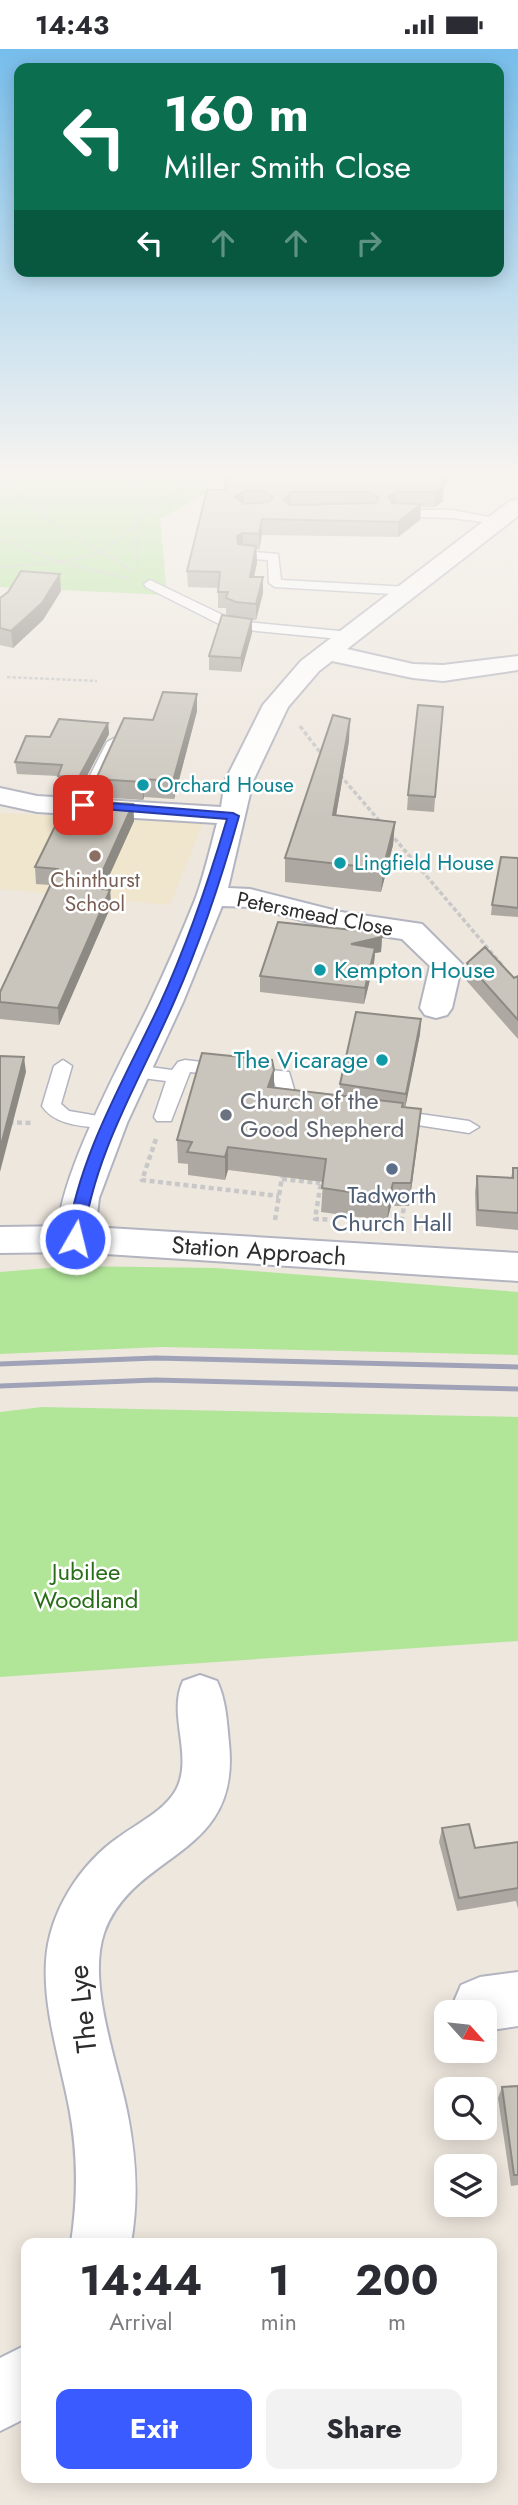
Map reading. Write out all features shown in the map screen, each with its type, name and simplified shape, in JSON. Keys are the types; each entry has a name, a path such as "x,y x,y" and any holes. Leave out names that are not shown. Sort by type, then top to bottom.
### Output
{"street":[{"path":"75,1239 81,1198 109,1123 135,1071 211,897 233,816 239,781 276,705 310,666 409,591"},
{"path":"340,644 413,671 443,673 518,663"},
{"path":"0,796 37,804 233,816"},
{"name":"Petersmead Close","path":"211,897 250,898 340,921 411,931 446,964 436,1008"},
{"name":"Station Approach","path":"0,1241 75,1239 518,1266"},
{"name":"The Lye","path":"102,2238 106,2222 106,2170 74,1989 76,1940 93,1901 110,1877 183,1820 197,1799 205,1776 200,1696"},
{"path":"0,2399 21,2381"}],"lane":[{"path":"163,591 232,625 340,644"},
{"path":"403,591 409,591"},
{"path":"83,805 116,737"},
{"path":"63,1066 51,1106 63,1116 109,1123"},
{"path":"164,1117 177,1077 185,1066 282,1076 288,1101 327,1107"},
{"path":"135,1071 177,1077"},
{"path":"378,1114 469,1127"}],"path":[{"path":"7,677 97,681"},
{"path":"276,705 295,720 329,763"},
{"path":"336,771 509,975"},
{"path":"164,1117 142,1179 279,1196"},
{"path":"325,1164 315,1219 340,1221"},
{"path":"276,1210 282,1178 320,1183"},
{"path":"389,1225 401,1226 404,1206"}],"shaded area":[{"name":"Chinthurst School","path":"0,813 203,823 170,905 0,889"}],"green space":[{"path":"75,591 167,591 167,595"},
{"path":"72,1266 216,1268 518,1292 518,1355 162,1347 0,1354 0,1272"},
{"name":"Jubilee Woodland","path":"42,1407 518,1417 518,1641 0,1677 0,1412"}],"building":[{"path":"50,591 42,603 11,631 0,628 0,598 8,592"},
{"path":"259,591 256,604 236,602 226,598 228,592 218,592"},
{"path":"222,615 252,619 241,658 209,656"},
{"path":"163,692 197,694 173,781 96,779 124,718 153,720"},
{"path":"418,705 443,707 435,797 408,795"},
{"path":"333,715 350,719 333,815 395,822 383,869 285,858"},
{"path":"59,719 108,723 79,777 58,776 62,765 15,762 26,736 50,737"},
{"path":"68,800 133,804 95,888 110,890 58,1008 0,1002 0,992 58,869 35,867"},
{"path":"501,857 518,858 518,908 492,905"},
{"name":"Kempton House","path":"278,922 381,933 382,937 351,944 375,948 365,988 260,976"},
{"path":"485,947 514,978 518,976 518,1020 467,963"},
{"path":"356,1012 421,1019 406,1094 340,1084"},
{"path":"202,1053 272,1060 274,1070 268,1087 403,1103 402,1107 421,1109 411,1183 393,1183 389,1198 322,1188 326,1159 228,1147 225,1157 187,1152 192,1142 177,1140"},
{"path":"0,1056 24,1057 0,1149"},
{"path":"513,1168 518,1168 518,1213 478,1210 477,1176 513,1178"},
{"path":"469,1824 475,1848 518,1842 518,1888 459,1898 442,1828"},
{"path":"518,2086 518,2175 514,2175 502,2087"}],"railway":[{"path":"0,1364 156,1358 518,1367"},
{"path":"0,1386 155,1380 518,1389"}],"place":[{"name":"Orchard House","path":"143,785"},
{"name":"Chinthurst School","path":"95,856"},
{"name":"Lingfield House","path":"340,863"},
{"name":"Kempton House","path":"320,970"},
{"name":"The Vicarage","path":"382,1060"},
{"name":"Church of the Good Shepherd","path":"226,1115"},
{"name":"Tadworth Church Hall","path":"392,1169"}],"route":[{"path":"75,1239 81,1198 90,1173 109,1123 167,1002 211,897 233,816 83,805"}]}
